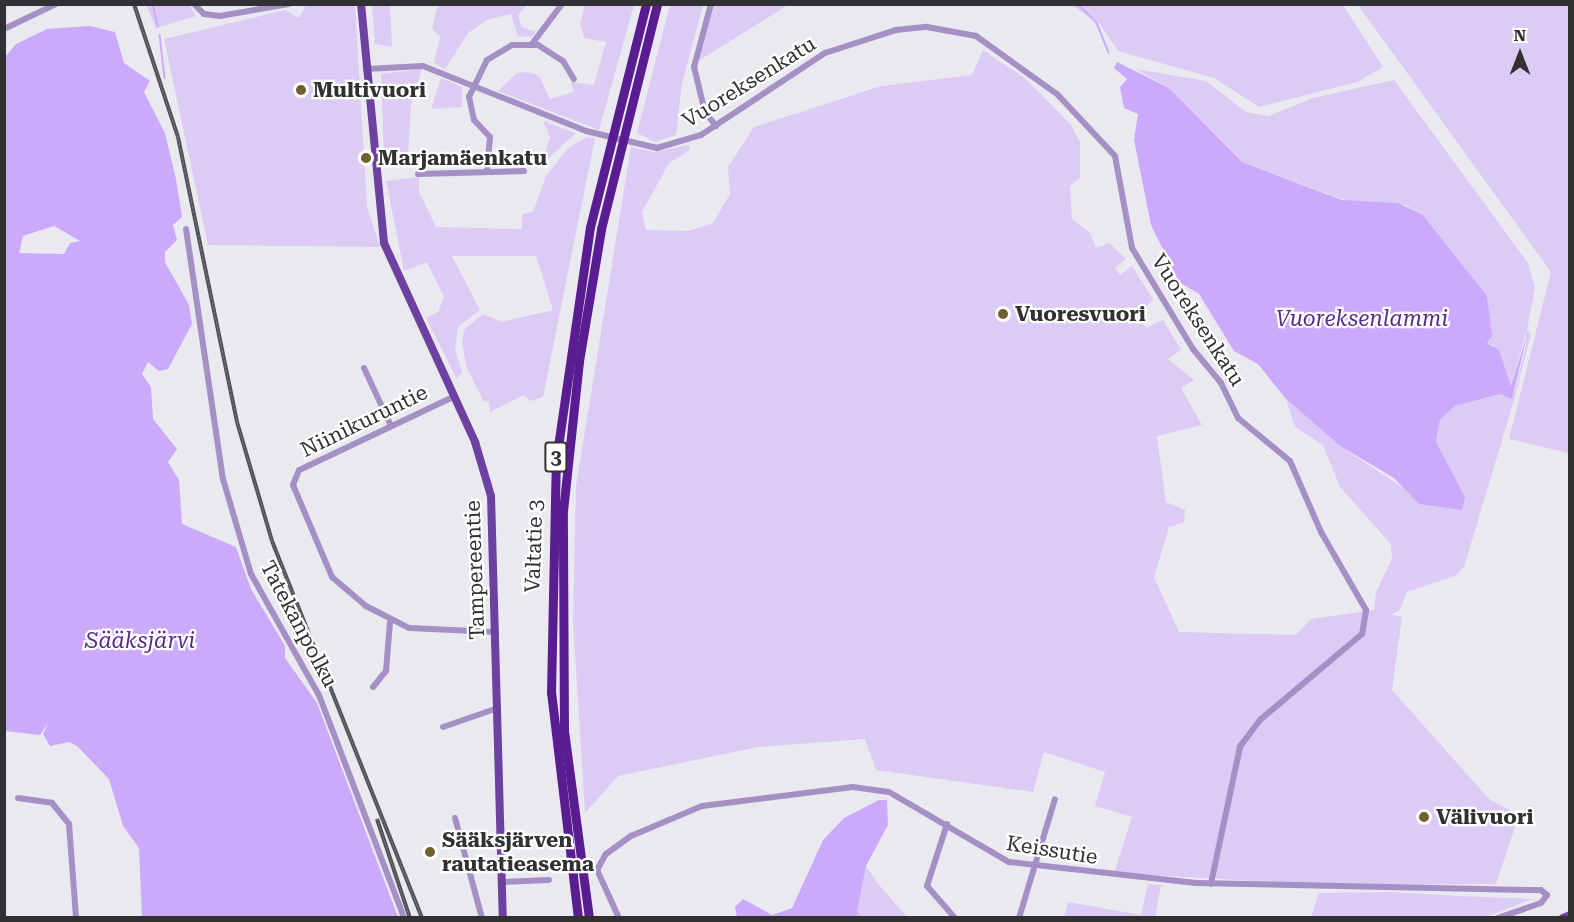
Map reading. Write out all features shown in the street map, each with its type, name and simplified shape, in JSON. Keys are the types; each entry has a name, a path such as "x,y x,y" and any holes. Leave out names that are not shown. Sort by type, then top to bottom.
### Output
{"highway":[{"name":"Valtatie 3","path":"578,918 551,693 555,472 590,227 646,4"},
{"name":"Valtatie 3","path":"589,918 564,730 563,511 597,251 657,4"}],"main road":[{"name":"Tampereentie","path":"361,4 384,243 481,457 491,496 503,918"},
{"path":"1563,918 1569,915"}],"street":[{"path":"4,29 56,4"},
{"path":"194,4 204,14 220,16 289,4"},
{"path":"532,44 562,4"},
{"path":"711,4 694,67 705,112 716,126"},
{"name":"Vuoreksenkatu","path":"366,69 419,66 593,132 634,142 675,146 716,126 825,53 883,32 927,27 961,31 996,47 1051,88 1115,156 1132,248 1180,330 1221,382 1238,418 1290,461 1368,619 1362,634 1260,720 1240,747 1211,884"},
{"path":"487,172 490,137 471,114 471,85 495,53 532,44 555,53 574,79"},
{"path":"418,174 524,171"},
{"name":"Tatekanpolku","path":"186,229 223,479 251,574 319,695 404,918"},
{"path":"364,368 391,426"},
{"name":"Niinikuruntie","path":"390,622 332,577 293,485 299,470 453,397"},
{"path":"374,687 386,671 390,622 496,632"},
{"path":"443,728 498,708"},
{"name":"Keissutie","path":"618,918 597,875 601,860 631,836 702,806 866,787 890,792 921,815 947,824 998,860 1211,884 1541,890 1547,895 1541,903 1498,918"},
{"path":"18,798 52,803 69,824 76,918"},
{"path":"1019,918 1055,799"},
{"path":"455,818 482,918"},
{"path":"947,824 927,886 955,918"},
{"path":"503,882 549,880"}],"shaded area":[{"path":"146,5 189,5 196,16 156,28"},
{"path":"306,5 355,5 367,207 380,247 208,245 164,39 285,10 299,18"},
{"path":"372,5 390,5 392,47 375,44"},
{"path":"438,5 527,5 518,15 522,27 536,32 533,36 518,37 511,14 487,20 468,33 445,69 434,63 440,37 432,28"},
{"path":"585,5 634,5 599,130 498,91 517,73 528,72 539,76 550,99 574,92 571,82 594,85 606,42 584,38 580,24"},
{"path":"670,5 703,5 682,84 676,135 655,142 637,133"},
{"path":"713,5 788,5 698,61"},
{"path":"1071,5 1343,5 1383,67 1357,82 1259,107 1214,78 1118,51 1100,24"},
{"path":"1358,5 1569,5 1569,453 1509,439 1551,272"},
{"path":"983,50 1026,79 1071,125 1080,142 1080,178 1070,186 1072,219 1090,233 1096,248 1109,243 1126,259 1115,268 1120,275 1132,266 1153,299 1138,316 1146,328 1163,320 1181,350 1168,359 1194,380 1181,388 1202,425 1157,436 1166,502 1185,510 1184,522 1169,527 1154,577 1179,632 1296,635 1311,619 1374,610 1376,592 1392,559 1391,544 1340,487 1323,445 1295,427 1286,399 1340,446 1414,495 1463,509 1463,495 1436,442 1440,420 1455,406 1500,394 1513,397 1527,342 1526,333 1511,386 1493,345 1487,343 1491,338 1487,296 1428,221 1406,205 1355,204 1242,162 1169,88 1136,69 1206,81 1246,112 1269,116 1313,98 1394,80 1528,263 1535,288 1527,330 1531,334 1514,400 1464,567 1455,576 1407,592 1399,611 1391,614 1402,617 1392,690 1489,799 1519,815 1496,884 1328,885 1114,873 1132,817 1095,806 1105,772 1044,752 1033,792 876,770 865,739 758,747 618,776 585,813 573,622 576,486 631,147 654,152 689,145 690,150 669,163 642,212 646,230 689,231 713,223 730,194 728,167 754,127 881,86 972,75"},
{"path":"422,69 411,105 408,155 384,156 381,74"},
{"path":"441,78 462,87 462,107 431,109"},
{"path":"543,121 576,133 541,165 550,137"},
{"path":"587,137 595,138 543,397 530,401 524,395 490,412 489,401 484,402 466,366 462,340 465,329 483,314 502,322 553,310 536,256 452,256 480,310 458,327 455,350 462,371 457,379 426,318 438,312 444,297 427,262 404,271 386,181 419,177 419,192 436,227 522,229 522,214 533,212 546,176 568,148"},
{"path":"866,866 880,886 907,917 854,918"},
{"path":"1148,884 1161,885 1155,917 1064,917 1068,902 1141,915"},
{"path":"1386,892 1532,899 1486,917 1311,917 1319,893"}],"water":[{"name":"Sääksjärvi","path":"90,26 115,32 124,63 150,81 144,92 165,133 182,217 173,225 177,240 165,252 165,262 189,305 192,324 168,369 159,371 148,362 142,374 151,387 153,419 177,449 168,462 179,480 182,524 236,547 251,589 285,646 285,658 317,703 398,917 142,917 139,848 123,826 109,779 77,746 69,742 50,746 43,734 48,723 40,735 5,731 4,58 16,44 47,29","holes":["54,226 80,241 70,243 64,254 19,253 23,236"]},
{"name":"Vuoreksenlammi","path":"1117,62 1169,88 1242,162 1342,200 1398,203 1423,215 1487,296 1492,336 1487,343 1499,350 1511,386 1528,332 1512,399 1500,394 1455,406 1440,420 1436,442 1465,497 1462,510 1419,504 1394,478 1340,446 1286,399 1258,364 1234,351 1199,294 1179,282 1151,225 1134,140 1138,114 1124,108 1120,87 1127,79 1114,68"},
{"path":"879,800 887,800 888,825 866,866 856,916 737,917 735,907 743,899 772,915 792,908 823,840 844,818"}],"waterway":[{"path":"153,4 158,26"},
{"path":"1078,4 1097,23 1109,53"},
{"path":"160,35 165,78"},
{"path":"857,912 860,918"}],"railway":[{"path":"134,4 178,137 237,422 272,541 422,918"},
{"path":"377,819 410,918"}],"place":[{"name":"Multivuori","path":"301,90"},
{"name":"Marjamäenkatu","path":"366,158"},
{"name":"Vuoresvuori","path":"1003,314"},
{"name":"Välivuori","path":"1424,817"},
{"name":"Sääksjärven rautatieasema","path":"430,852"}]}
